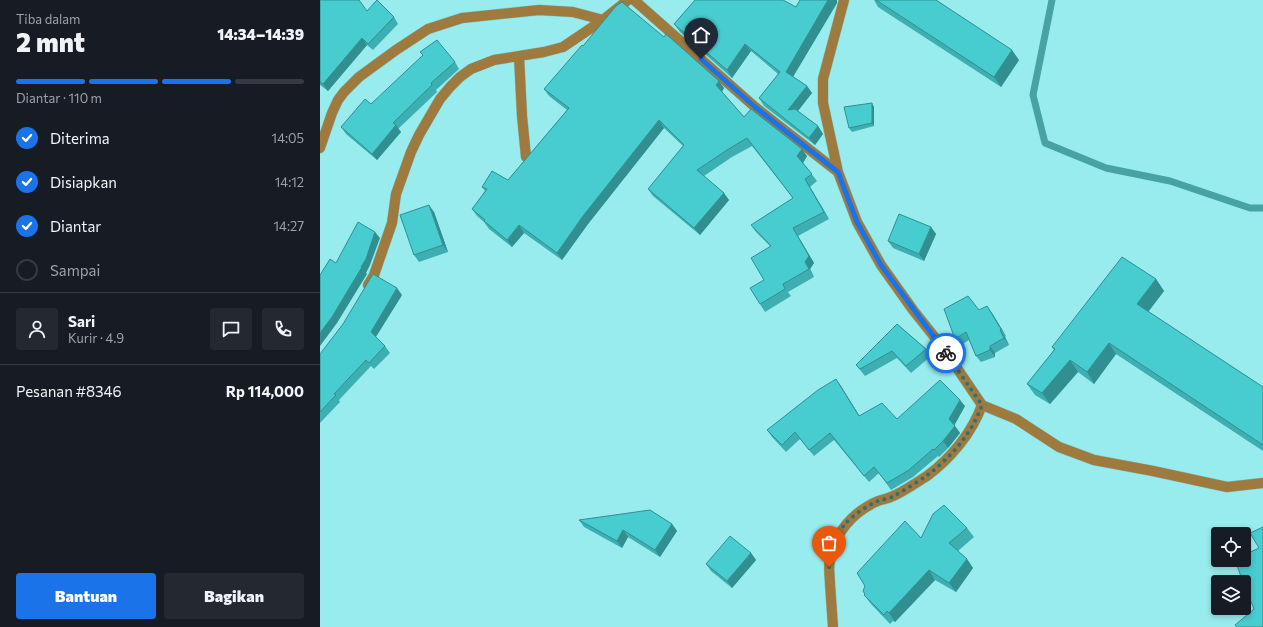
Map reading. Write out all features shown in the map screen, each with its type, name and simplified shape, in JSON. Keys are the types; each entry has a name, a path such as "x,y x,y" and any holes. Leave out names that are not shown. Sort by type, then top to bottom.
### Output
{"street":[{"path":"362,295 374,275 392,223 396,194 411,152 419,135 440,100 460,77 471,69 494,60 544,52 563,47 603,20 628,0"},
{"path":"634,0 755,107 838,172"},
{"path":"844,0 823,79 823,103 838,172 857,222 881,265 913,310 944,349 982,405 1016,419 1059,447 1094,460 1227,487 1263,483"},
{"path":"320,148 332,113 338,100 344,92 359,77 428,29 462,18 539,10 573,12 603,20"},
{"path":"519,56 526,157"},
{"path":"833,627 830,559 836,540 846,524 859,513 878,501 892,497 926,476 942,462 959,445 970,430 978,418 982,405"}],"building":[{"path":"320,0 359,0 367,11 377,0 394,17 368,44 362,38 323,84 320,82"},
{"path":"695,0 783,0 796,7 800,0 828,0 786,72 807,86 788,110 795,109 818,126 809,138 759,98 780,72 745,44 727,70 674,24"},
{"path":"876,0 936,0 1012,50 994,77"},
{"path":"622,2 664,37 666,34 719,81 716,85 744,117 751,109 802,149 797,156 812,174 805,179 824,212 793,228 809,256 805,262 809,269 783,284 785,289 760,304 750,288 764,280 751,258 771,246 751,225 793,198 747,138 697,170 724,193 694,228 648,189 684,145 659,120 583,216 557,253 519,225 507,240 472,209 487,189 482,187 492,171 508,180 569,108 544,89 582,45 583,46 616,6"},
{"path":"437,40 455,62 431,83 432,85 393,123 396,125 372,154 341,127 365,99 371,104 423,55 420,52"},
{"path":"872,103 872,123 849,128 844,107"},
{"path":"429,205 443,245 414,255 400,215"},
{"path":"899,214 931,227 919,254 888,241"},
{"path":"358,222 375,232 366,259 332,317 320,333 320,275 330,259 336,263"},
{"path":"1122,257 1156,279 1137,304 1263,387 1263,445 1109,343 1087,372 1070,360 1042,393 1027,384 1055,349 1052,347"},
{"path":"373,274 397,288 371,332 385,346 369,363 366,360 334,394 336,395 320,412 320,354 343,324"},
{"path":"968,296 979,310 987,306 1001,329 1000,330 1004,338 990,346 990,350 976,356 966,332 955,339 944,309"},
{"path":"897,324 926,349 906,366 892,351 860,369 856,365"},
{"path":"836,379 859,416 882,403 897,419 940,380 960,400 949,419 955,426 934,450 933,449 909,470 887,483 874,467 864,476 830,433 809,450 795,432 782,445 767,430 818,390"},
{"path":"944,505 967,528 949,543 967,559 949,583 929,570 889,613 887,611 884,615 864,595 865,594 863,591 865,586 857,573 905,521 921,538 933,514"},
{"path":"650,510 672,524 655,550 623,530 617,541 579,520"},
{"path":"1263,527 1263,627 1237,627 1235,625 1247,615 1251,615 1251,612 1254,609 1251,602 1251,575 1240,575 1238,567 1251,567 1251,552 1259,548 1251,533"},
{"path":"730,536 751,553 727,581 706,564"}],"waterway":[{"path":"1052,0 1033,95 1045,143 1106,168 1170,181 1250,208 1263,208"}],"way so far":[{"path":"829,567 836,540 846,524 859,513 878,501 892,497 926,476 959,445 978,418 982,405 946,353"}],"route":[{"path":"701,59 755,107 838,172 857,222 881,265 946,353"}]}
